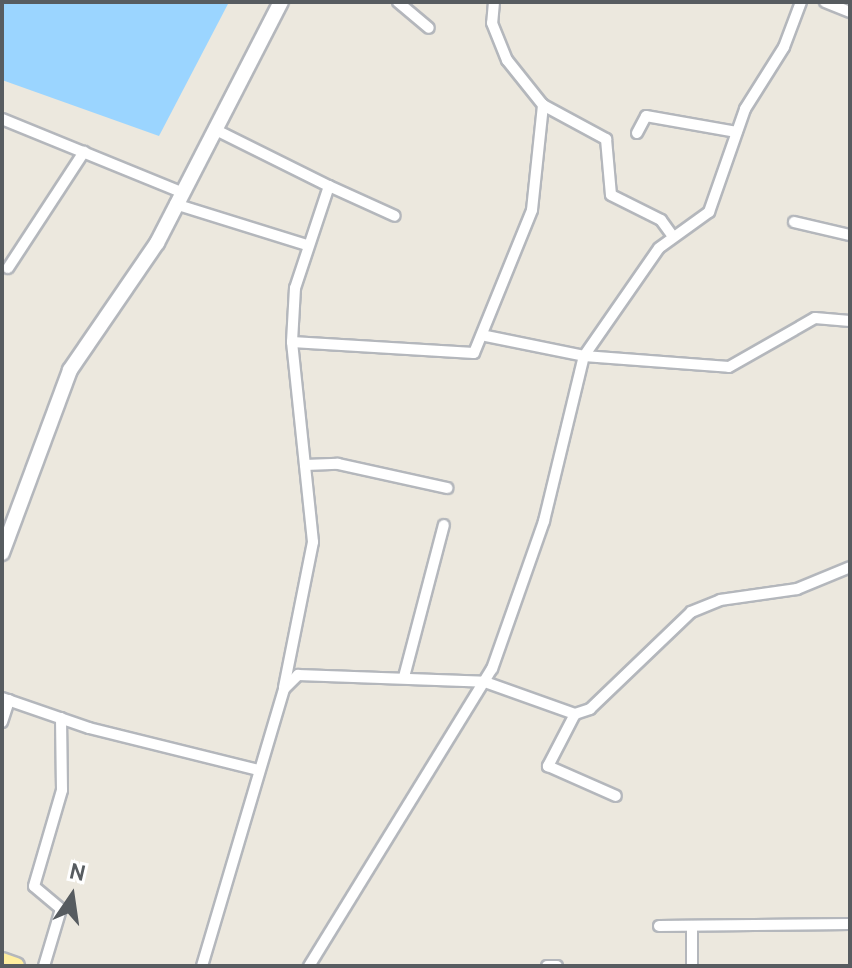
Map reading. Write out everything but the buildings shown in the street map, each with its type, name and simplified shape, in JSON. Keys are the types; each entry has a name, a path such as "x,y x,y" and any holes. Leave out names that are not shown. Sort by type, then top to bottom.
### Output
{"main road":[{"path":"2,961 16,966"}],"street":[{"path":"2,553 70,370 157,243 281,2"},
{"path":"398,2 429,28"},
{"path":"494,2 498,44 543,105 606,139 611,195 661,220 672,235"},
{"path":"309,966 485,682 533,561 584,356 672,235 709,212 737,132 801,2"},
{"path":"825,2 850,12"},
{"path":"292,342 464,357 486,336 532,210 543,105"},
{"path":"637,133 646,116 737,132"},
{"path":"2,119 84,152 178,198 307,245"},
{"path":"214,129 395,216"},
{"path":"8,268 84,152"},
{"path":"202,966 284,689 313,542 292,342 295,288 329,186"},
{"path":"794,222 850,235"},
{"path":"486,336 584,356 729,367 815,318 850,321"},
{"path":"305,465 338,464 447,488"},
{"path":"404,677 444,525"},
{"path":"616,796 548,766 575,714 600,700 691,612 720,600 797,589 850,567"},
{"path":"284,689 298,675 485,682 575,714"},
{"path":"2,722 6,699 61,718 259,770"},
{"path":"44,966 61,909 34,886 62,790 61,718"},
{"path":"659,926 850,924"},
{"path":"692,926 692,966"},
{"path":"547,966 557,966"}],"water":[{"path":"2,2 229,2 159,136 2,80"}]}
